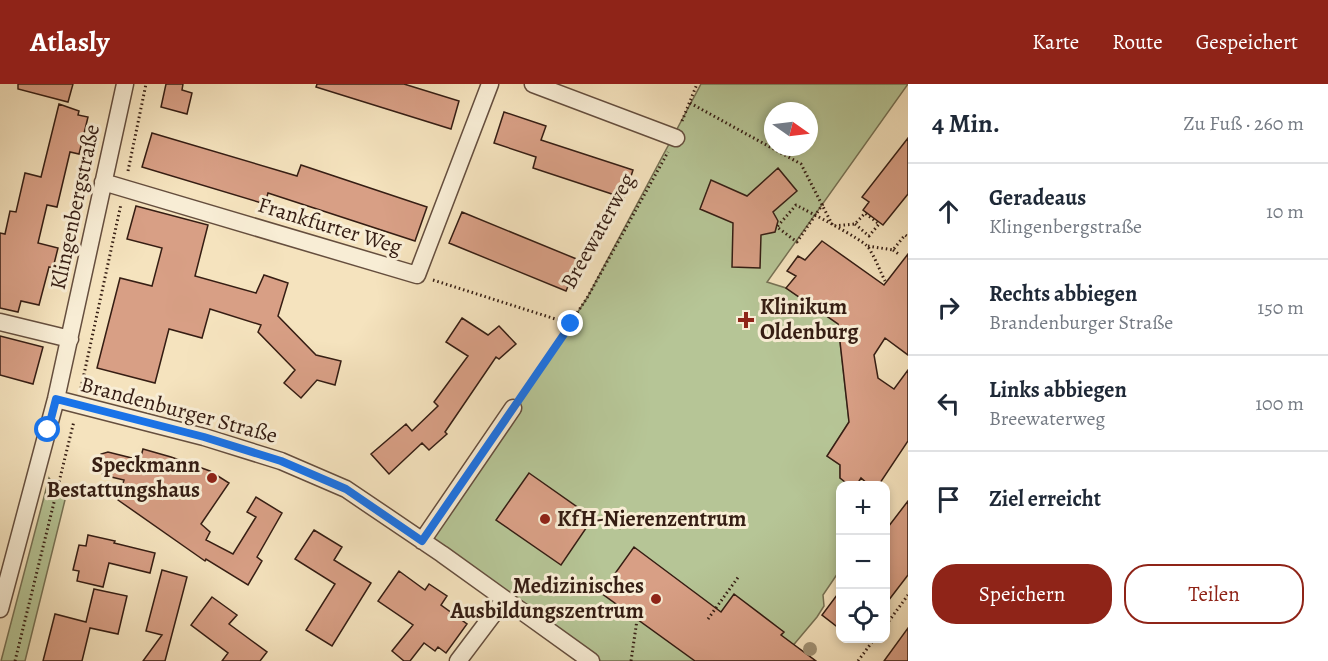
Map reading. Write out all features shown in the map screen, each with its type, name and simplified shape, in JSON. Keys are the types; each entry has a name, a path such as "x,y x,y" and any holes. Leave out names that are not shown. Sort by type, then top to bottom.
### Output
{"street":[{"name":"Klingenbergstraße","path":"0,609 56,399 125,84"},
{"name":"Frankfurter Weg","path":"103,182 417,275 490,84"},
{"path":"533,84 676,138"},
{"path":"0,322 70,339"},
{"name":"Brandenburger Straße","path":"56,399 204,437 281,461 346,489 591,661"},
{"path":"422,541 513,408"},
{"path":"458,661 504,600"}],"path":[{"path":"15,661 78,405 146,84"},
{"name":"Breewaterweg","path":"513,408 571,324 676,138 697,84"},
{"path":"690,103 801,164 833,226"},
{"path":"823,204 815,216 797,242 777,227 796,205 815,216 868,246 893,250 900,255"},
{"path":"833,226 855,225 870,236 879,224 865,213 855,225"},
{"path":"893,250 905,235 908,237"},
{"path":"868,246 885,281"},
{"path":"417,275 571,324"},
{"path":"619,529 625,519"},
{"path":"708,620 738,576"},
{"path":"890,618 908,595"},
{"path":"631,661 637,620"},
{"path":"858,661 872,643"}],"green space":[{"name":"Klinikum Oldenburg","path":"701,84 908,84 767,282 786,288 838,324 849,422 827,456 840,465 840,478 844,481 836,481 836,576 823,595 824,606 817,617 780,661 596,661 429,538 587,298"},
{"path":"49,478 65,500 25,661 1,661"}],"building":[{"path":"18,84 73,84 68,102 18,89"},
{"path":"166,84 183,84 182,90 192,93 187,114 161,107"},
{"path":"317,84 404,84 459,101 451,129 316,87"},
{"path":"59,104 79,111 78,115 88,117 79,154 70,152 57,207 47,205 38,243 58,248 53,268 49,267 39,305 21,301 18,312 0,308 0,233 5,234 10,211 16,212 25,173 41,177"},
{"path":"504,112 546,126 541,140 633,170 624,198 533,168 536,157 494,143"},
{"path":"152,133 297,176 301,165 427,207 415,241 268,193 265,204 142,167"},
{"path":"908,138 908,194 883,225 863,210 869,202 862,197"},
{"path":"778,168 797,191 773,212 778,221 775,232 761,235 760,268 732,267 733,223 700,209 711,180 747,196"},
{"path":"136,206 208,225 195,276 256,293 264,275 288,283 278,316 316,355 341,361 335,385 317,380 301,398 284,383 295,370 258,332 261,325 210,309 202,338 169,329 155,383 97,368 120,278 152,286 162,248 127,239"},
{"path":"462,212 579,260 566,291 449,243"},
{"path":"822,241 884,285 908,254 908,355 885,338 874,355 878,378 894,389 908,370 908,441 881,481 864,481 861,478 859,481 844,481 840,478 840,465 827,456 849,422 838,324 786,288 796,276 787,271 798,256 805,260"},
{"path":"462,318 488,335 499,326 516,344 499,359 496,357 445,432 447,434 429,450 422,443 389,474 371,454 406,424 412,431 438,406 434,402 468,356 446,342"},
{"path":"0,336 43,347 33,384 0,375"},
{"path":"143,449 210,471 229,483 201,524 210,532 206,540 233,554 256,517 247,512 256,497 282,513 257,557 262,561 248,585 206,559 205,561 118,500 124,480 103,475 98,466 101,454 108,452 140,460"},
{"name":"KfH-Nierenzentrum","path":"529,473 593,518 561,565 496,520"},
{"path":"908,501 908,575 890,598 890,535 890,524"},
{"path":"314,530 342,547 334,560 371,583 332,646 306,630 335,584 295,559"},
{"path":"88,535 155,553 150,573 109,563 103,587 77,581 79,571 73,570 79,545 86,546"},
{"path":"634,547 721,612 734,594 784,632 781,635 816,661 695,661 601,593"},
{"path":"162,570 187,577 165,661 143,661 162,635 146,631"},
{"path":"399,571 425,590 429,584 447,596 441,605 467,624 446,653 438,647 435,651 424,643 410,661 404,661 392,651 413,625 378,601"},
{"path":"94,589 127,596 118,634 90,628 82,661 43,661 55,614 86,622"},
{"path":"836,596 836,626 822,615"},
{"path":"212,597 237,615 229,624 267,652 260,661 222,661 228,653 191,625"},
{"path":"908,628 908,661 884,661"}],"place":[{"name":"Klinikum Oldenburg","path":"746,320"},
{"name":"Speckmann Bestattungshaus","path":"212,478"},
{"name":"KfH-Nierenzentrum","path":"545,519"},
{"name":"Medizinisches Ausbildungszentrum","path":"656,599"}],"route":[{"path":"48,430 56,399 204,437 281,461 346,489 422,541 571,324"}]}
